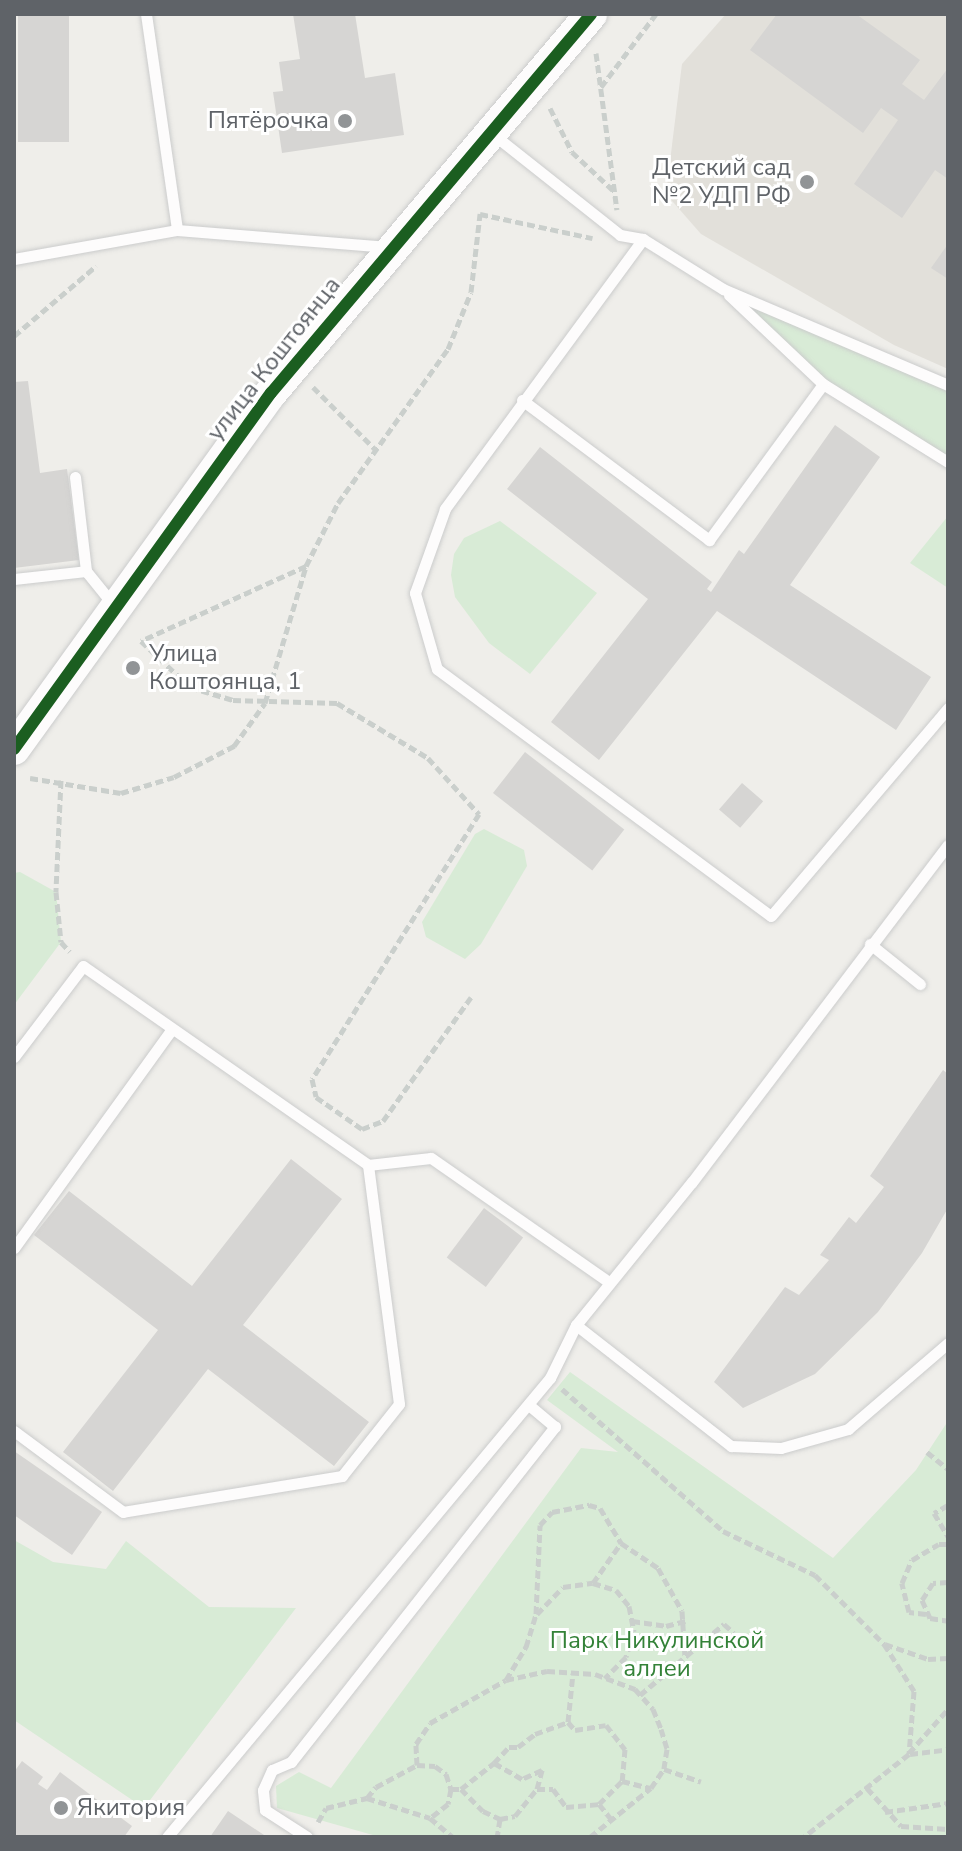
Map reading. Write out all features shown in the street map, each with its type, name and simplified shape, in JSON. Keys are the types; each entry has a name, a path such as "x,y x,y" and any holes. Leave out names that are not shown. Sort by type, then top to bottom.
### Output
{"street":[{"name":"улица Коштоянца","path":"14,749 271,393 591,14"}],"lane":[{"path":"146,14 177,230"},
{"path":"491,132 620,235 643,239 723,289 948,385"},
{"path":"14,259 177,230 392,248"},
{"path":"643,239 445,509 415,593 437,669 483,708 771,916 948,708"},
{"path":"723,289 823,384 948,462"},
{"path":"522,400 709,540 823,384"},
{"path":"75,477 86,571 116,607"},
{"path":"14,579 86,571"},
{"path":"167,1837 550,1378 576,1325 692,1182 948,845"},
{"path":"870,944 920,984"},
{"path":"14,1057 83,966 368,1165 431,1158 609,1282"},
{"path":"14,1248 172,1029"},
{"path":"14,1431 123,1512 342,1476 399,1404 368,1165"},
{"path":"576,1325 731,1446 781,1448 848,1429 948,1343"},
{"path":"305,1836 265,1810 263,1790 272,1770 291,1762 555,1427 528,1404"}],"path":[{"path":"600,87 656,14"},
{"path":"30,778 61,780 121,793 174,777 234,746 265,703 306,566 338,503 448,349 471,292 480,214 580,239 620,235 595,46"},
{"path":"547,102 572,152 614,191"},
{"path":"14,336 127,239"},
{"path":"310,384 375,449"},
{"path":"306,566 141,641 190,687 233,700 337,703 428,758 479,814 312,1079 316,1097 362,1129 383,1121 471,997"},
{"path":"61,780 56,892 61,942 83,966"},
{"path":"550,1378 723,1531 815,1575 884,1644 914,1691 909,1754"},
{"path":"927,1452 948,1469"},
{"path":"948,1505 934,1513 948,1536"},
{"path":"506,1680 526,1647 536,1614 540,1525 552,1512 600,1508 621,1543 658,1568 685,1621 685,1658"},
{"path":"593,1583 621,1543"},
{"path":"948,1544 912,1560 902,1583 909,1612 948,1621"},
{"path":"926,1614 922,1600 927,1587 948,1582"},
{"path":"536,1614 563,1587 593,1583 616,1590 629,1606 632,1621 626,1657 605,1678"},
{"path":"632,1621 666,1626 685,1621"},
{"path":"640,1695 724,1624 734,1633"},
{"path":"884,1644 928,1659 948,1658"},
{"path":"417,1765 416,1744 430,1723 506,1680 547,1671 605,1678 640,1695 661,1729 667,1749 664,1769 651,1788 590,1837"},
{"path":"537,1789 553,1789 566,1807 599,1804 622,1781 625,1749 606,1725 575,1730 568,1722 573,1673"},
{"path":"804,1837 909,1754 948,1709"},
{"path":"451,1789 461,1789 509,1747 518,1747 535,1734 568,1722"},
{"path":"909,1754 948,1749"},
{"path":"461,1789 483,1811 500,1819 515,1816 537,1789 542,1770 522,1779 494,1763"},
{"path":"367,1798 376,1787 417,1765 435,1766 446,1774 451,1789 448,1804 430,1818"},
{"path":"664,1769 701,1782"},
{"path":"622,1781 651,1788"},
{"path":"867,1788 884,1813 901,1826 948,1829"},
{"path":"305,1836 326,1808 367,1798 430,1818 453,1837"},
{"path":"884,1813 948,1803"},
{"path":"599,1804 613,1821"},
{"path":"497,1837 500,1819"}],"shaded area":[{"name":"Детский сад №2 УДП РФ","path":"726,14 948,14 948,369 894,345 701,234 666,194 682,64"}],"green space":[{"path":"723,289 948,385 948,462 823,384"},
{"path":"948,516 948,588 910,563"},
{"path":"500,521 597,593 530,674 489,643 455,597 451,575 454,554 464,538"},
{"path":"484,829 524,850 527,866 481,944 465,959 426,937 422,922 475,834"},
{"path":"20,872 56,892 61,942 14,1005 14,873"},
{"name":"Парк Никулинской аллеи","path":"570,1372 833,1558 916,1470 948,1421 948,1837 380,1837 277,1808 276,1786 299,1772 331,1788 581,1448 618,1452 547,1400"},
{"path":"14,1540 53,1562 106,1569 126,1541 209,1607 296,1608 144,1808 14,1720"}],"building":[{"path":"18,14 69,14 69,142 18,142"},
{"path":"293,14 355,14 365,78 395,73 404,135 282,153 273,92 283,91 279,62 300,59"},
{"path":"777,14 856,14 920,60 902,84 924,100 948,68 948,179 935,170 902,218 854,184 898,120 881,108 863,133 750,50"},
{"path":"948,244 948,279 931,268"},
{"path":"28,381 40,473 67,469 79,560 14,568 14,382"},
{"path":"835,425 880,457 790,585 931,677 896,730 717,611 599,760 551,722 648,599 507,489 540,447 712,582 707,589 711,592 739,550 744,554"},
{"path":"525,752 624,830 592,871 493,793"},
{"path":"742,783 763,801 740,828 719,809"},
{"path":"943,1070 948,1074 948,1208 922,1253 878,1312 815,1374 743,1408 714,1382 785,1287 799,1295 829,1260 820,1255 849,1217 856,1223 884,1187 870,1176"},
{"path":"291,1159 342,1199 243,1325 369,1422 334,1466 208,1369 113,1491 63,1452 158,1330 34,1235 69,1191 192,1286"},
{"path":"484,1208 523,1237 486,1287 447,1258"},
{"path":"14,1451 102,1512 72,1555 14,1515"},
{"name":"Якитория","path":"22,1761 43,1777 38,1784 47,1790 60,1772 132,1826 124,1837 14,1837 14,1772"},
{"path":"228,1811 267,1837 210,1837"}],"cycle path":[{"path":"14,749 271,393 591,14"}],"place":[{"name":"Пятёрочка","path":"345,121"},
{"name":"Детский сад №2 УДП РФ","path":"807,182"},
{"name":"Улица Коштоянца, 1","path":"133,668"},
{"name":"Якитория","path":"61,1808"}]}
